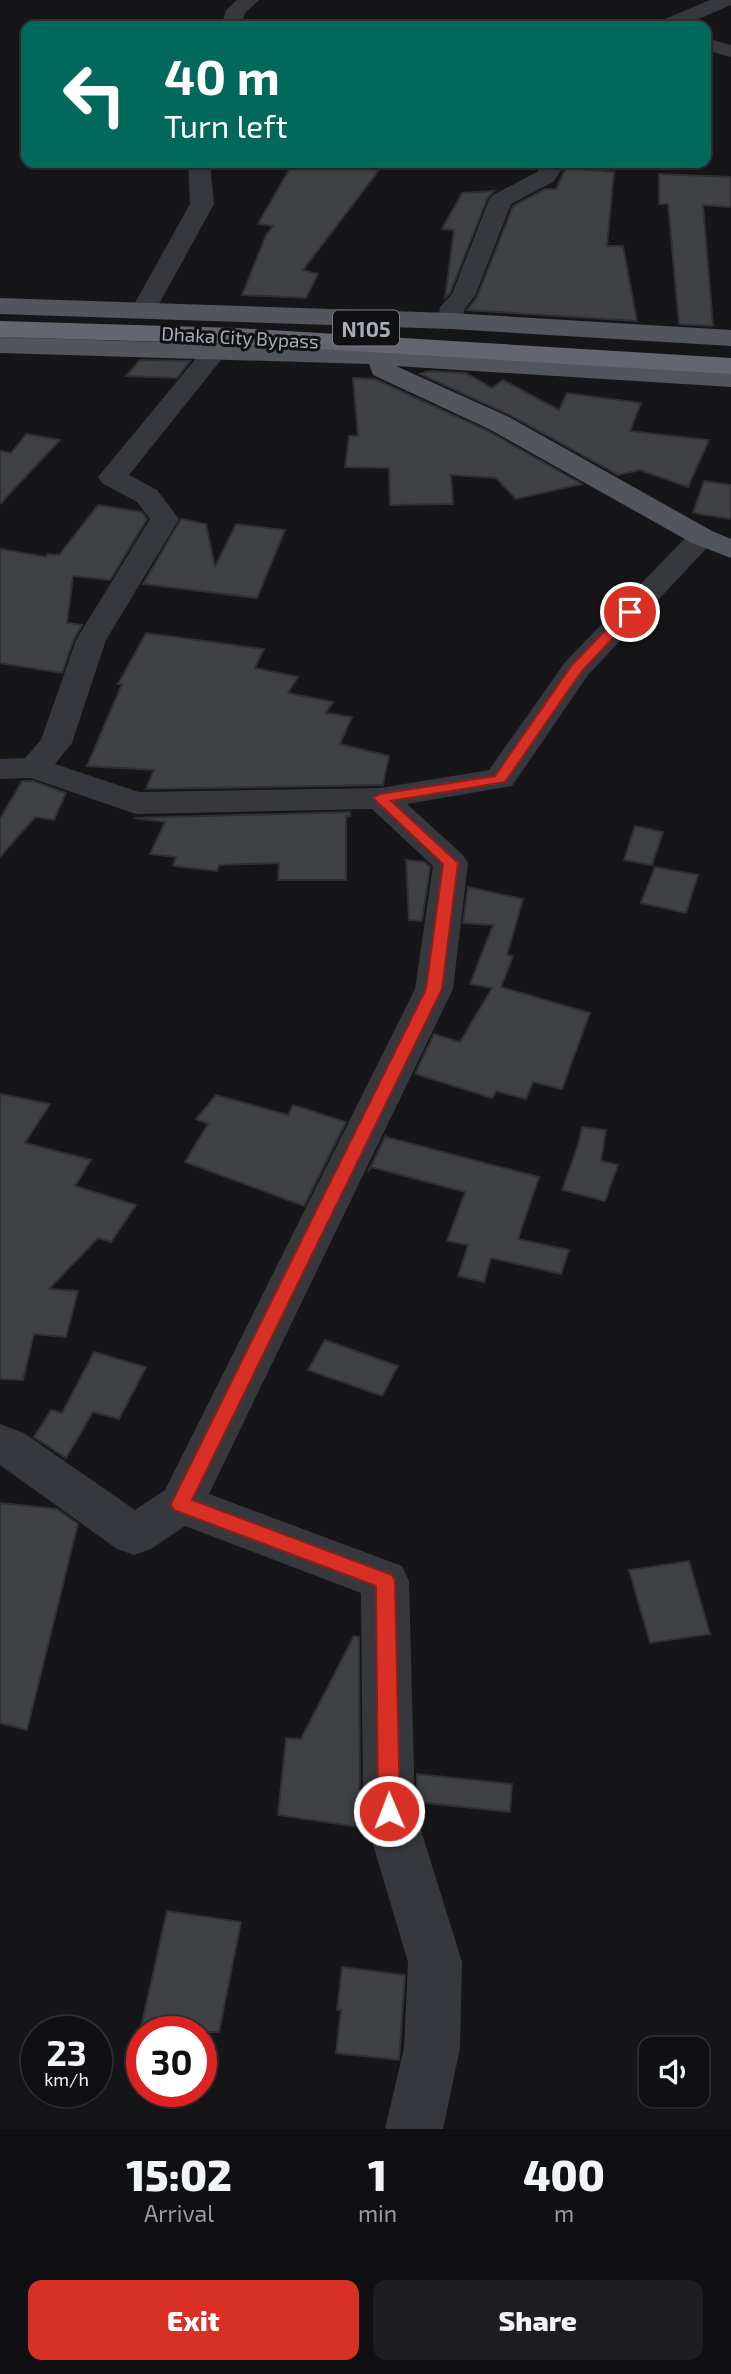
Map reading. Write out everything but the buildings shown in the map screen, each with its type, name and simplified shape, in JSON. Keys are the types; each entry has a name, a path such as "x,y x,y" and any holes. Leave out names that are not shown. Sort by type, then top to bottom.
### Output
{"highway":[{"name":"Dhaka City Bypass","path":"0,315 353,327 731,351"},
{"name":"Dhaka City Bypass","path":"0,329 226,343 731,366"}],"main road":[{"path":"0,306 451,321 731,338"},
{"path":"0,345 226,343 382,357 731,379"},
{"path":"382,357 382,369 499,423 716,543"}],"street":[{"path":"233,21 236,10 249,0"},
{"path":"676,21 722,0"},
{"path":"711,46 731,51"},
{"path":"144,310 202,204 199,168"},
{"path":"451,321 453,307 463,296 501,200 545,177 551,168"},
{"path":"34,768 57,743 91,640 165,519 147,496 112,477 226,343"},
{"path":"0,769 34,768 136,803 380,798 500,779 577,668 716,543"},
{"path":"0,1443 134,1535 181,1504 434,989 451,863 380,798"},
{"path":"181,1504 385,1581 389,1811 435,1962 432,2049 414,2129"}],"route":[{"path":"389,1811 385,1581 181,1504 434,989 451,863 380,798 500,779 577,668 630,612"}]}
